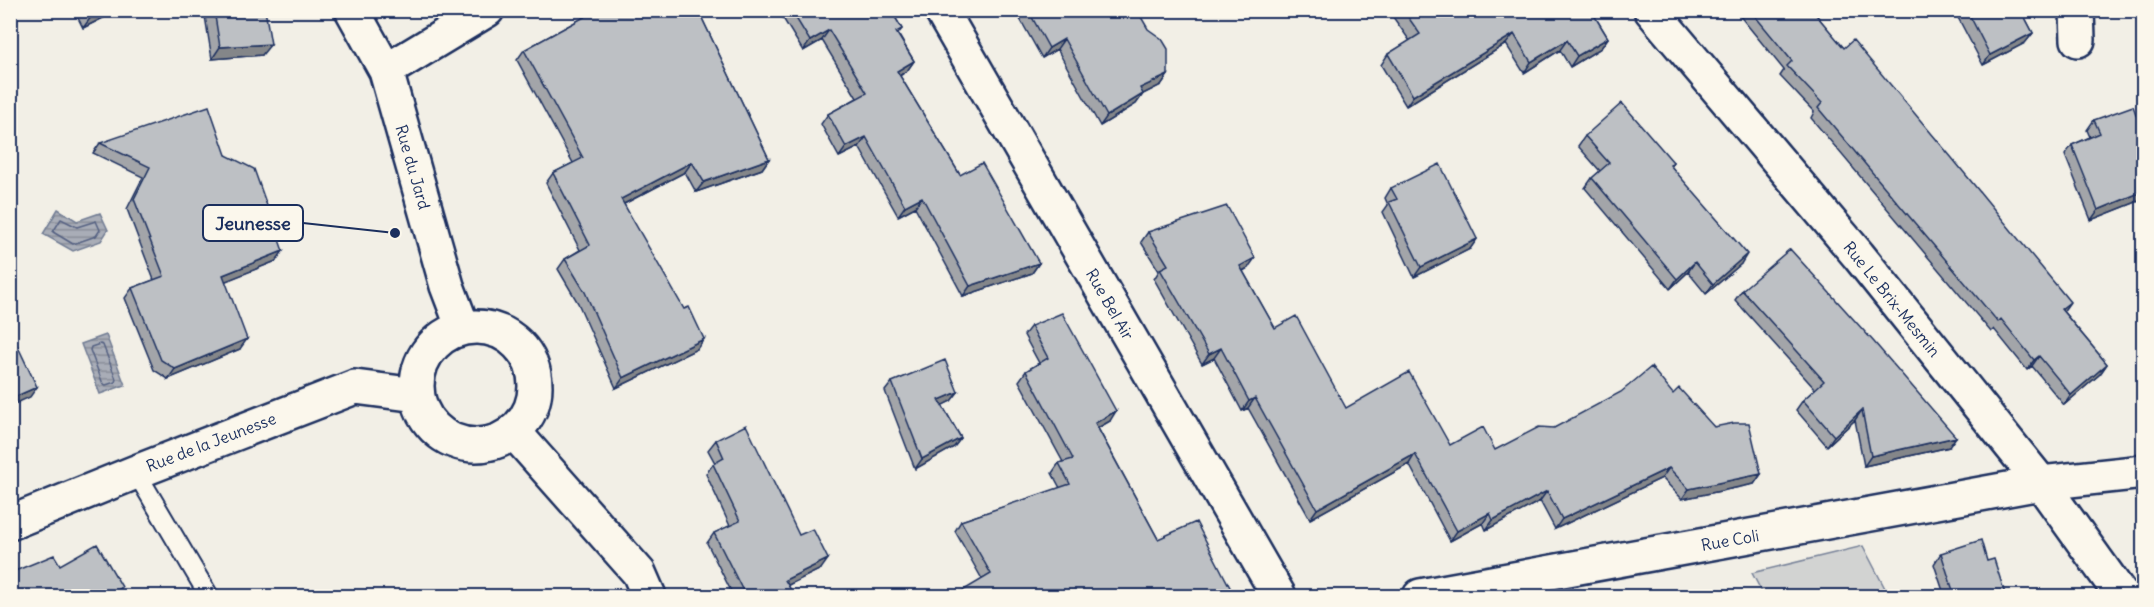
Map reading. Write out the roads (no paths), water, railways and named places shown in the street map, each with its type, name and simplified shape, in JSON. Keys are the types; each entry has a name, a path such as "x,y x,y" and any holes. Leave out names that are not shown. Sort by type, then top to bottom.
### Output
{"street":[{"name":"Rue du Jard","path":"352,10 386,71 447,286 463,328"},
{"path":"386,71 487,10"},
{"name":"Rue Bel Air","path":"941,10 1279,597"},
{"name":"Rue Le Brix-Mesmin","path":"1651,10 1858,255 2041,483 2122,597"},
{"path":"482,327 502,332 518,344 530,360 535,379 535,399 527,417 514,432 499,441 481,446 463,444 447,438 433,427 423,412 417,395 417,378 423,360 432,346 447,335 463,328 482,327"},
{"name":"Rue de la Jeunesse","path":"10,523 355,387 417,395"},
{"path":"514,432 639,573 650,597"},
{"name":"Rue Coli","path":"1420,597 2041,483 2144,472"}],"lane":[{"path":"136,472 209,597"}],"water":[{"path":"58,209 77,221 100,213 108,230 101,241 73,251 43,234"},
{"path":"106,335 125,385 100,394 81,344"}],"place":[{"name":"Jeunesse","path":"395,233"}]}
